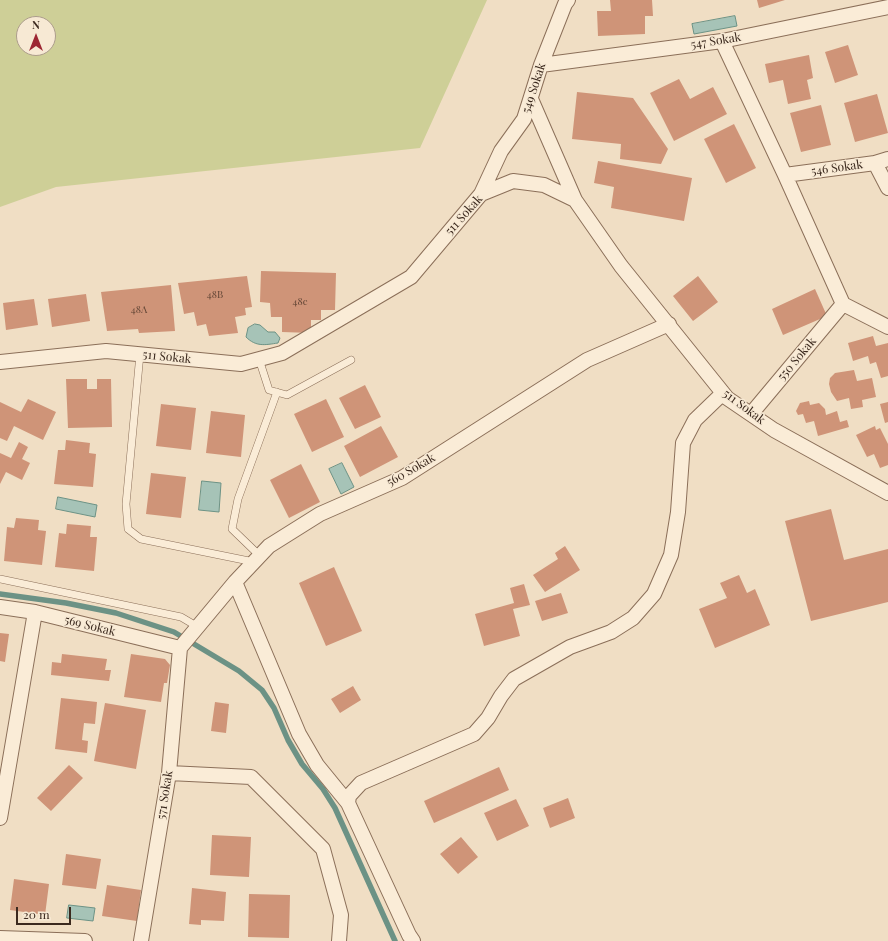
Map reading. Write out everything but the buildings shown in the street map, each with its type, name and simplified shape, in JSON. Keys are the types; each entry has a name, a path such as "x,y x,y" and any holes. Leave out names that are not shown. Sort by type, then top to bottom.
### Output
{"street":[{"name":"549 Sokak","path":"481,194 501,151 524,119 542,65 565,4 568,0"},
{"name":"547 Sokak","path":"542,65 722,41 888,7"},
{"path":"722,41 843,304 888,327"},
{"path":"531,99 575,200"},
{"path":"881,161 888,188"},
{"name":"546 Sokak","path":"785,176 881,161"},
{"name":"511 Sokak","path":"0,362 106,351 241,364 282,353 411,277 481,194 513,181 544,185 575,200 622,266 727,398 774,430 888,493"},
{"name":"550 Sokak","path":"751,414 843,304"},
{"name":"560 Sokak","path":"181,647 235,582 269,546 320,514 402,478 587,360 669,324"},
{"path":"348,803 349,796 361,783 474,734 488,718 501,696 514,679 570,647 610,632 633,618 654,594 671,555 678,512 683,443 695,420 723,393"},
{"path":"235,582 299,734 317,765 348,803 413,941"},
{"name":"569 Sokak","path":"0,607 36,612 181,647"},
{"path":"0,818 36,612"},
{"name":"571 Sokak","path":"140,941 169,774 181,647"},
{"path":"169,774 251,777 323,849 341,914 340,941"},
{"path":"0,938 85,941"}],"lane":[{"path":"140,354 126,504 128,529 141,539 257,559"},
{"path":"259,359 269,390 287,395 351,360"},
{"path":"257,559 232,529 238,499 277,392"},
{"path":"0,579 181,617 195,630"}],"green space":[{"path":"0,0 487,0 420,148 56,187 0,207"}],"shaded area":[{"path":"735,16 737,26 694,34 692,24"},
{"path":"255,324 260,325 268,332 275,332 280,338 278,343 257,344 246,337 248,328"},
{"path":"342,463 354,487 341,494 329,469"},
{"path":"202,481 221,483 219,512 199,510"},
{"path":"58,497 97,505 95,517 56,509"},
{"path":"69,905 95,908 93,921 67,918"}],"waterway":[{"path":"0,594 66,603 116,613 174,632 239,671 262,690 274,708 288,740 302,764 323,789 335,808 395,941"}]}
